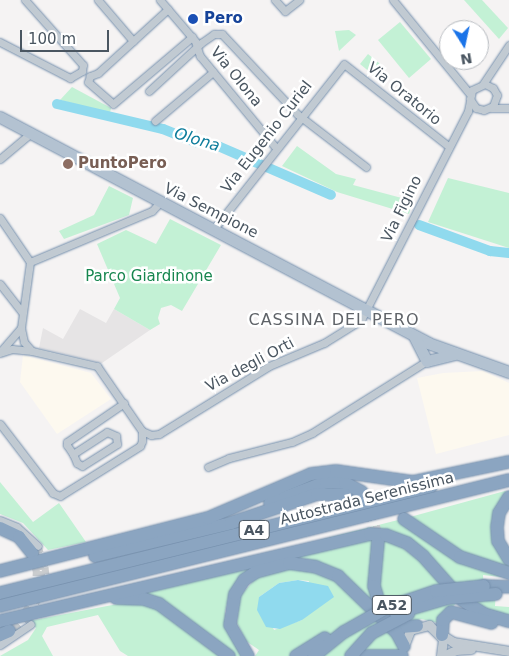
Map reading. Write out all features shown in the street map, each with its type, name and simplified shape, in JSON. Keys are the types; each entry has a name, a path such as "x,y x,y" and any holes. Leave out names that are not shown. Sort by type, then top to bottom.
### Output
{"highway":[{"name":"A4","path":"141,540 219,514 319,472 336,471 413,482 509,462"},
{"name":"Autostrada Serenissima","path":"0,593 509,468"},
{"name":"Autostrada Serenissima","path":"0,606 509,480"},
{"path":"0,571 231,519 320,482 345,483 362,492"},
{"path":"0,579 141,540 232,523 317,494 346,495"},
{"path":"509,497 499,513 497,531 500,545 509,559"},
{"path":"7,628 275,551 428,500"},
{"path":"404,519 460,557 509,573"},
{"path":"0,528 14,534 35,549"},
{"path":"195,573 355,536 386,535 419,552 462,600 484,614 509,623"},
{"path":"378,540 374,586 380,610 388,622"},
{"path":"255,655 237,634 230,612 235,594 249,576 263,568 290,563 309,565 331,572 351,586 397,633 404,653 366,656"},
{"name":"A52","path":"327,656 364,628 399,612 434,601 479,591 509,587"},
{"path":"296,656 387,602 436,591"},
{"name":"A52","path":"314,656 370,616 436,591 479,591 509,595"},
{"path":"351,656 372,633 399,617 479,591"},
{"path":"7,628 118,598 144,599 166,608 229,656"},
{"path":"374,611 388,622 401,627 417,626"},
{"path":"442,635 444,617 454,612 477,620 509,623"},
{"path":"0,621 7,628"}],"main road":[{"name":"Via Sempione","path":"0,118 366,310 409,330 429,352 462,353 509,372"}],"street":[{"path":"0,42 70,78 82,71 83,65 25,0"},
{"path":"98,0 134,40"},
{"name":"Via Olona","path":"160,0 198,46 198,53 276,148"},
{"path":"275,0 286,11 299,0"},
{"path":"394,1 478,109 508,108"},
{"path":"168,9 88,78 91,86 113,104 192,38"},
{"path":"149,90 198,46 216,33 226,36 301,116 366,167"},
{"path":"470,97 474,88 483,84 509,45"},
{"name":"Via Eugenio Curiel","path":"213,230 258,170 344,64"},
{"name":"Via Oratorio","path":"344,64 448,145"},
{"path":"492,68 493,88 497,97 508,108"},
{"path":"155,121 213,72"},
{"path":"483,84 493,88"},
{"name":"Via Figino","path":"366,310 448,145 463,120 470,97"},
{"path":"491,108 497,97"},
{"name":"Via Figino","path":"463,120 478,109"},
{"path":"0,158 30,133"},
{"path":"30,262 152,211 160,202"},
{"path":"0,218 30,262 21,328 24,342 32,351"},
{"path":"0,284 22,312"},
{"name":"Via degli Orti","path":"142,431 151,435 159,434 269,366 329,340 361,320 366,310"},
{"path":"0,353 21,328"},
{"path":"0,353 12,349 32,351 97,366 142,431 140,446 60,496 53,493 0,424"},
{"path":"208,467 229,458 292,442 312,433 415,367 429,352"},
{"path":"73,454 105,433 116,436 117,444 85,465 80,465 73,454 67,442 69,437 124,403"},
{"path":"0,520 25,532 35,549"},
{"path":"0,645 31,624"},
{"path":"404,653 408,633 417,626 433,627 453,642 509,651"},
{"path":"442,635 444,647 442,656"},
{"path":"442,656 466,648 500,656"}],"shaded area":[{"path":"80,309 106,323 114,309 150,330 102,363 39,348 43,328 63,339"},
{"path":"23,355 91,373 111,399 57,434 20,382"},
{"path":"483,371 509,383 509,435 436,454 417,378 443,373"}],"green space":[{"path":"464,0 482,0 508,28 499,39 489,28 489,20 482,20"},
{"path":"400,22 431,59 409,78 378,40"},
{"path":"349,30 356,35 339,51 335,31"},
{"path":"368,54 385,68 377,78 360,64"},
{"path":"72,87 111,108 110,113 60,100"},
{"path":"297,146 336,174 356,179 353,185 413,201 409,214 337,192 282,166"},
{"path":"448,178 509,193 509,248 428,222"},
{"path":"109,186 133,198 129,215 64,239 59,231 94,215"},
{"name":"Parco Giardinone","path":"170,219 221,245 182,311 171,305 161,308 158,318 160,324 150,330 114,309 120,298 97,244 126,230 156,244"},
{"path":"0,482 33,522 59,503 86,542 48,550 23,523 0,514"},
{"path":"505,491 509,493 496,513 509,568 483,562 457,549 410,517"},
{"path":"398,520 509,578 483,575 484,590 496,590 495,606 509,607 509,618 483,609 403,538 319,540"},
{"path":"373,538 371,602 347,576 330,566 308,559 295,558 230,591 225,612 226,628 242,656 234,656 137,595"},
{"path":"383,540 399,545 424,564 458,601 438,623 421,619 406,623 389,617 379,589"},
{"path":"282,569 302,569 334,579 387,630 399,644 399,652 350,656 255,656 259,650 246,641 237,623 240,596 257,577","holes":["298,580 309,581 302,620 274,630 259,597 279,583"]},
{"path":"128,602 156,607 221,656 128,656 120,651 98,615 47,627 42,636 53,656 0,656 28,640 36,628 29,621"}],"water":[{"path":"298,580 328,586 334,597 302,620 280,629 266,627 257,610 259,597 279,583"}],"waterway":[{"name":"Olona","path":"57,104 163,129 196,142 218,146 331,195"},
{"name":"Olona","path":"419,225 490,251 509,253"}],"tunnel":[{"path":"346,495 369,509 378,541"},
{"path":"38,546 45,567 47,584"},
{"path":"9,631 25,618 38,594 39,571 32,553"}],"place":[{"name":"Pero","path":"193,19"},
{"name":"PuntoPero","path":"68,164"}],"district":[{"name":"CASSINA DEL PERO","path":"334,320"}]}
